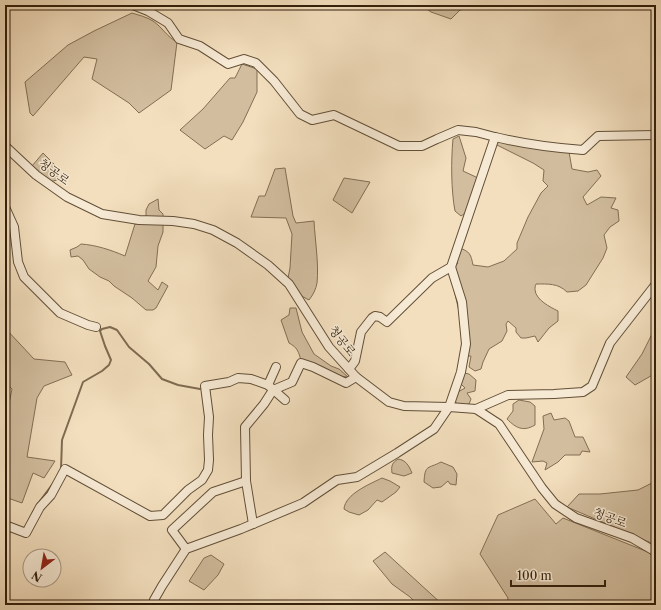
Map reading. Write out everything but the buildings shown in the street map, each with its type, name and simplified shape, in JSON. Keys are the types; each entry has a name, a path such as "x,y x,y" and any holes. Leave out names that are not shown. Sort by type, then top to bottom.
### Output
{"street":[{"path":"133,5 148,10 168,23 179,39 200,46 228,64 244,59 256,63 274,80 300,114 312,120 334,115 399,146 422,146 458,130 476,132 521,143 583,150 598,136 656,136"},
{"path":"152,605 162,586 186,549 241,530 303,503 337,480 357,477 398,453 434,429 449,406 461,372 466,344 462,302 451,267 495,137"},
{"name":"청공로","path":"5,146 36,175 67,197 102,214 140,220 173,221 194,224 213,230 237,243 268,265 289,284 329,347 356,377 390,402 404,406 449,406 476,409 499,424 542,488 555,504 576,518 632,538 656,552"},
{"path":"5,207 14,227 18,262 24,277 60,313 96,327"},
{"path":"349,369 355,361 362,332 372,318 375,316 380,317 387,322 432,278 451,267"},
{"path":"476,409 508,395 583,392 592,386 610,343 656,284"},
{"path":"270,388 292,382 301,363 346,383 356,377"},
{"path":"253,524 246,482 245,427 264,404 276,367"},
{"path":"5,525 26,533 40,507 51,494 65,468 150,516 163,515 188,490 202,480 208,470 209,417 205,386 229,382 238,378 251,379 270,388 285,400"},
{"path":"186,549 172,530 213,492 246,482"}],"shaded area":[{"path":"421,5 490,5 460,10 451,19 431,12"},
{"path":"132,13 153,21 177,42 171,90 139,113 129,103 92,79 97,59 84,57 33,116 30,113 25,82 68,45"},
{"path":"242,64 257,69 257,92 243,122 232,140 224,136 205,149 180,130 203,109 230,78 235,78"},
{"path":"459,136 466,158 463,171 478,178 468,211 461,216 455,211 452,175 453,139"},
{"path":"497,140 569,152 572,169 588,172 597,170 601,176 583,197 587,205 601,197 616,198 611,208 618,210 619,221 610,227 604,235 607,248 603,258 586,285 578,291 567,292 560,287 549,284 536,284 535,290 538,297 544,303 558,311 558,321 549,328 538,342 535,336 521,338 516,332 516,328 508,321 506,324 507,331 502,341 489,349 481,369 475,371 469,367 471,356 465,356 460,316 450,272 458,263 455,261 459,248 469,254 473,265 488,267 504,261 517,249 517,243 528,217 541,193 548,186 543,181 544,170 495,144"},
{"path":"43,153 58,168 57,180 43,184 34,179 31,174 32,166"},
{"path":"285,168 293,216 296,223 314,221 317,283 309,300 298,293 294,288 292,281 288,278 292,234 286,218 251,217 259,196 265,196 275,169"},
{"path":"344,178 370,182 352,213 333,200"},
{"path":"158,199 159,210 163,214 163,232 158,246 156,267 148,281 158,290 162,282 168,286 156,308 153,310 146,310 109,281 100,277 89,269 83,260 78,256 71,257 70,250 81,244 103,248 125,256 135,224 146,223 146,210 149,204"},
{"path":"290,308 296,308 302,332 314,354 331,366 339,369 348,377 338,376 301,361 297,350 289,343 281,320 289,315"},
{"path":"5,328 34,359 65,362 72,375 44,386 37,398 27,457 55,461 44,478 33,473 22,503 5,497 5,423 12,389 5,382"},
{"path":"654,330 656,330 656,373 635,385 626,377 642,354"},
{"path":"464,373 469,374 476,380 475,391 467,393 471,399 469,404 459,406 454,400 458,392 465,388 460,383"},
{"path":"519,400 530,402 535,406 535,425 523,429 513,425 507,419 513,411 513,404"},
{"path":"551,413 554,420 565,418 569,421 575,437 583,437 590,452 582,451 580,455 565,455 558,462 545,470 547,463 543,461 532,462 544,429 543,416"},
{"path":"398,459 405,462 412,473 404,476 392,473 392,465"},
{"path":"441,462 453,467 457,474 456,485 450,484 448,481 441,487 433,488 424,482 426,470"},
{"path":"382,478 400,487 396,492 382,502 377,500 368,510 359,515 344,509 345,504 353,494 365,486"},
{"path":"656,481 656,547 649,542 567,507 579,494 600,494 638,490"},
{"path":"535,499 556,524 563,518 648,552 656,558 656,605 507,605 508,598 480,554 498,515"},
{"path":"385,552 443,605 418,605 392,584 373,561"},
{"path":"211,555 224,564 218,575 204,590 189,581 204,558"}],"waterway":[{"path":"61,469 62,440 83,382 102,371 109,365 111,360 100,331 102,329 110,327 117,330 129,347 149,364 162,379 178,385 200,389"},
{"path":"40,501 54,482"}]}
